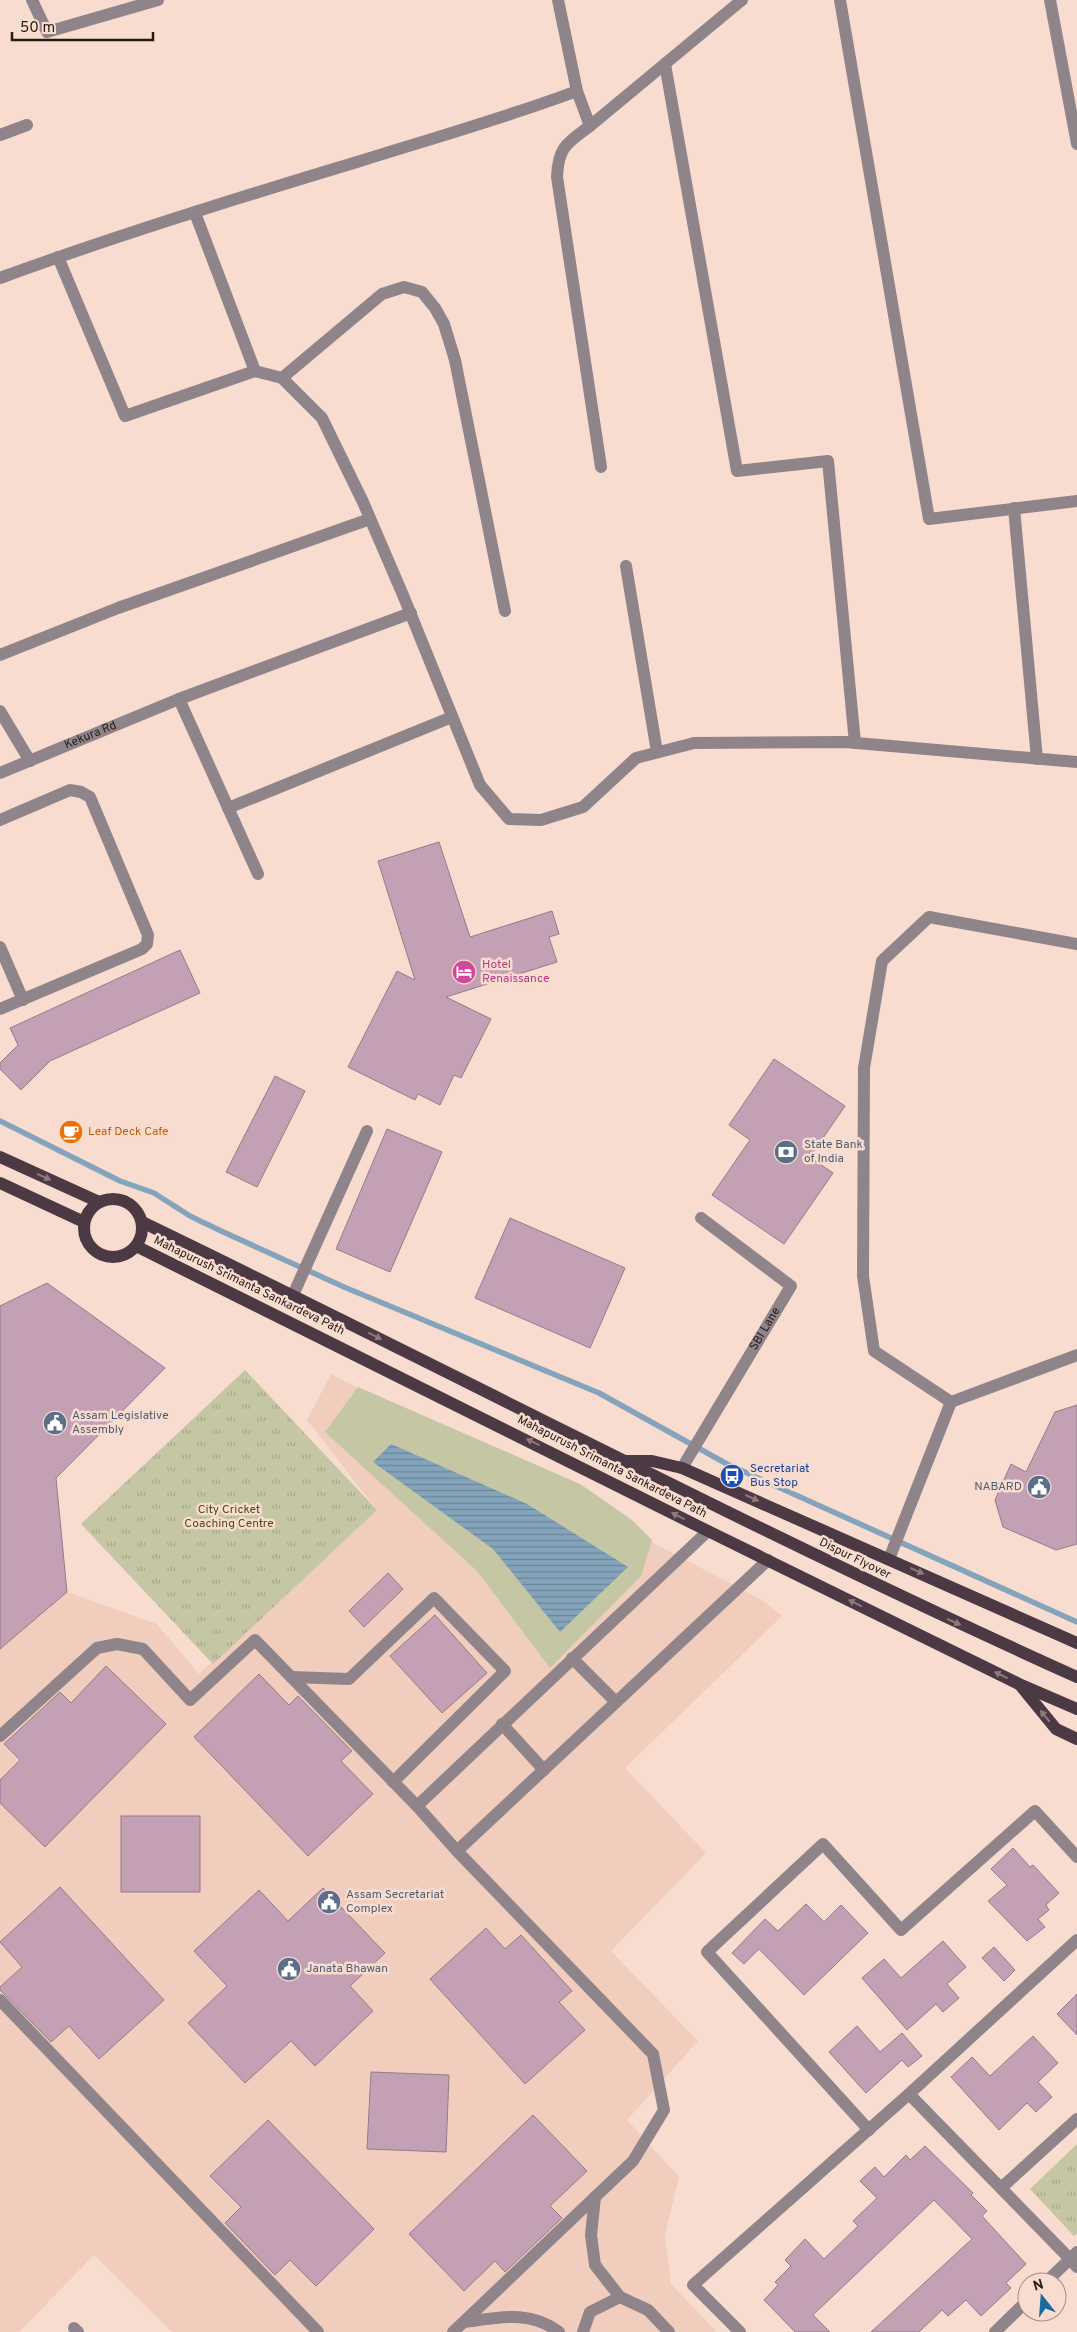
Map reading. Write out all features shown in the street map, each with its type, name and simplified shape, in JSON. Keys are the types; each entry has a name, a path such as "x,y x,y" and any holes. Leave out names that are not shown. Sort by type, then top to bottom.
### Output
{"main road":[{"path":"0,1157 99,1202"},
{"path":"0,1183 84,1222"},
{"path":"114,1198 124,1200 139,1213 143,1232 136,1246 124,1255 105,1256 89,1245 84,1236 84,1222 89,1210 99,1202 114,1198"},
{"name":"Mahapurush Srimanta Sankardeva Path","path":"142,1222 293,1295 623,1462 652,1461 682,1468 891,1554 1077,1643"},
{"name":"Mahapurush Srimanta Sankardeva Path","path":"136,1246 708,1531 1019,1684 1077,1710"},
{"name":"Dispur Flyover","path":"623,1462 947,1619 1077,1677"},
{"path":"1019,1684 1056,1729 1077,1739"}],"street":[{"path":"32,0 47,32 158,0"},
{"path":"558,0 577,91 590,126"},
{"path":"601,467 557,177 558,158 567,144 742,0"},
{"path":"840,0 929,519 1077,501"},
{"path":"1050,0 1077,144"},
{"path":"666,64 737,471 828,462 855,742"},
{"path":"0,278 58,257 195,213 533,108 577,91"},
{"path":"0,135 27,125"},
{"path":"195,213 255,371"},
{"path":"58,257 125,416 255,371 282,378 322,418 370,519 411,613 480,785 509,820 541,820 583,807 636,758 694,743 855,742 1077,762"},
{"path":"282,378 382,294 404,286 422,292 444,324 455,360 505,611"},
{"path":"1014,508 1037,759"},
{"path":"0,655 118,608 370,519"},
{"path":"626,566 657,752"},
{"name":"Kekura Rd","path":"0,773 180,699 411,613"},
{"path":"180,699 258,874"},
{"path":"0,711 30,761"},
{"path":"228,808 452,717"},
{"path":"0,820 70,790 81,792 90,798 148,936 147,944 142,949 0,1009"},
{"path":"951,1402 874,1351 863,1276 864,1068 882,961 929,917 1077,944"},
{"path":"0,947 23,1000"},
{"path":"293,1295 298,1280 368,1131"},
{"name":"SBI Lane","path":"682,1468 791,1286 701,1218"},
{"path":"891,1554 951,1402 1077,1355"},
{"path":"417,1806 708,1531"},
{"path":"457,1851 768,1560"},
{"path":"291,1677 349,1679 434,1598 505,1671 393,1782"},
{"path":"0,1736 97,1648 117,1644 143,1649 190,1700 255,1640 417,1806 457,1851 653,2054 664,2110 633,2161 453,2332"},
{"path":"572,1658 616,1702"},
{"path":"502,1724 544,1770"},
{"path":"869,2130 707,1952 823,1844 901,1930 1035,1811 1077,1857"},
{"path":"740,2332 693,2285 910,2094 1077,1940"},
{"path":"0,2000 318,2332"},
{"path":"910,2094 1001,2188 1075,2259 1059,2272"},
{"path":"1001,2188 1077,2118"},
{"path":"595,2197 591,2235 595,2265 620,2297 648,2310 669,2332"},
{"path":"582,2332 590,2312 620,2297"},
{"path":"995,2332 1017,2311"},
{"path":"464,2322 519,2316 549,2324 560,2332"}],"shaded area":[{"name":"Assam Secretariat Complex","path":"331,1374 764,1601 782,1616 625,1768 706,1853 611,1951 698,2041 627,2120 679,2177 665,2235 671,2284 717,2332 172,2332 94,2255 19,2332 0,2332 0,1649 67,1592 157,1624 199,1674 377,1510 307,1420"}],"green space":[{"name":"City Cricket Coaching Centre","path":"245,1370 377,1510 213,1664 81,1524"},
{"path":"358,1387 580,1484 632,1520 652,1540 641,1576 550,1668 477,1571 325,1432"},
{"path":"1077,2144 1077,2234 1074,2236 1030,2189"}],"water":[{"path":"391,1444 527,1504 628,1567 560,1632 493,1549 373,1462"}],"building":[{"name":"Hotel Renaissance","path":"439,842 470,937 552,911 559,934 549,937 557,962 446,997 491,1019 461,1078 454,1075 440,1105 418,1094 415,1100 348,1067 397,971 415,980 378,861"},
{"path":"180,950 200,993 50,1061 21,1090 0,1069 0,1063 18,1045 10,1028"},
{"name":"State Bank of India","path":"774,1059 845,1106 810,1157 833,1173 784,1244 712,1195 750,1140 729,1125"},
{"path":"275,1076 305,1091 257,1187 226,1172"},
{"path":"387,1129 442,1152 390,1272 336,1249"},
{"path":"510,1218 625,1268 590,1348 475,1298"},
{"name":"Assam Legislative Assembly","path":"47,1283 165,1368 56,1478 67,1592 0,1649 0,1306"},
{"name":"NABARD","path":"1077,1405 1077,1544 1056,1550 1003,1527 995,1500 1011,1464 1026,1472 1055,1412"},
{"path":"388,1573 403,1589 364,1627 349,1611"},
{"path":"435,1615 487,1673 442,1713 390,1656"},
{"path":"106,1666 166,1724 45,1847 0,1803 0,1780 20,1760 4,1744 60,1692 71,1703"},
{"path":"259,1674 289,1705 298,1696 352,1751 341,1761 373,1794 308,1856 194,1737"},
{"path":"121,1816 200,1816 200,1892 121,1892"},
{"path":"1013,1848 1030,1867 1033,1865 1059,1893 1046,1905 1049,1910 1038,1919 1045,1927 1027,1941 988,1901 1007,1885 991,1869"},
{"path":"60,1887 164,2000 99,2059 69,2026 51,2042 0,1990 0,1987 22,1967 0,1942"},
{"name":"Janata Bhawan","path":"323,1888 385,1953 350,1986 373,2011 315,2066 291,2041 245,2083 188,2023 227,1986 194,1951 259,1890 288,1921"},
{"path":"806,1904 824,1922 841,1905 868,1933 804,1995 759,1949 744,1964 732,1953 765,1919 778,1931"},
{"path":"486,1928 505,1949 521,1935 572,1991 559,2002 585,2030 525,2084 430,1979"},
{"path":"943,1941 966,1967 947,1984 959,1998 943,2012 936,2004 907,2030 862,1978 884,1959 901,1978"},
{"path":"994,1947 1015,1970 1004,1981 982,1958"},
{"path":"1077,1994 1077,2035 1057,2014"},
{"path":"857,2026 880,2052 902,2033 922,2056 908,2067 902,2060 866,2093 829,2052"},
{"path":"1033,2036 1058,2063 1038,2082 1052,2097 1036,2112 1027,2103 999,2130 951,2077 972,2057 990,2076"},
{"path":"371,2072 449,2075 446,2152 367,2149"},
{"path":"533,2115 587,2171 550,2206 562,2218 505,2272 495,2261 464,2291 409,2234"},
{"path":"268,2120 374,2229 316,2286 290,2260 275,2275 225,2223 241,2207 210,2176"},
{"path":"925,2146 973,2193 971,2195 987,2211 982,2216 1026,2264 1006,2283 1011,2288 981,2316 966,2300 948,2316 942,2310 919,2332 871,2332 972,2239 934,2200 813,2315 830,2332 795,2332 764,2300 778,2285 775,2282 791,2266 785,2260 805,2239 824,2259 858,2226 853,2221 877,2198 860,2181 875,2167 884,2177 906,2155 910,2160"}],"waterway":[{"path":"0,1121 120,1181 154,1193 190,1216 219,1230 344,1287 599,1393 727,1464 1077,1622"}],"place":[{"name":"Hotel Renaissance","path":"464,972"},
{"name":"Leaf Deck Cafe","path":"71,1132"},
{"name":"State Bank of India","path":"786,1152"},
{"name":"Assam Legislative Assembly","path":"55,1423"},
{"name":"Secretariat Bus Stop","path":"732,1476"},
{"name":"NABARD","path":"1039,1487"},
{"name":"Assam Secretariat Complex","path":"329,1902"},
{"name":"Janata Bhawan","path":"289,1969"}]}
